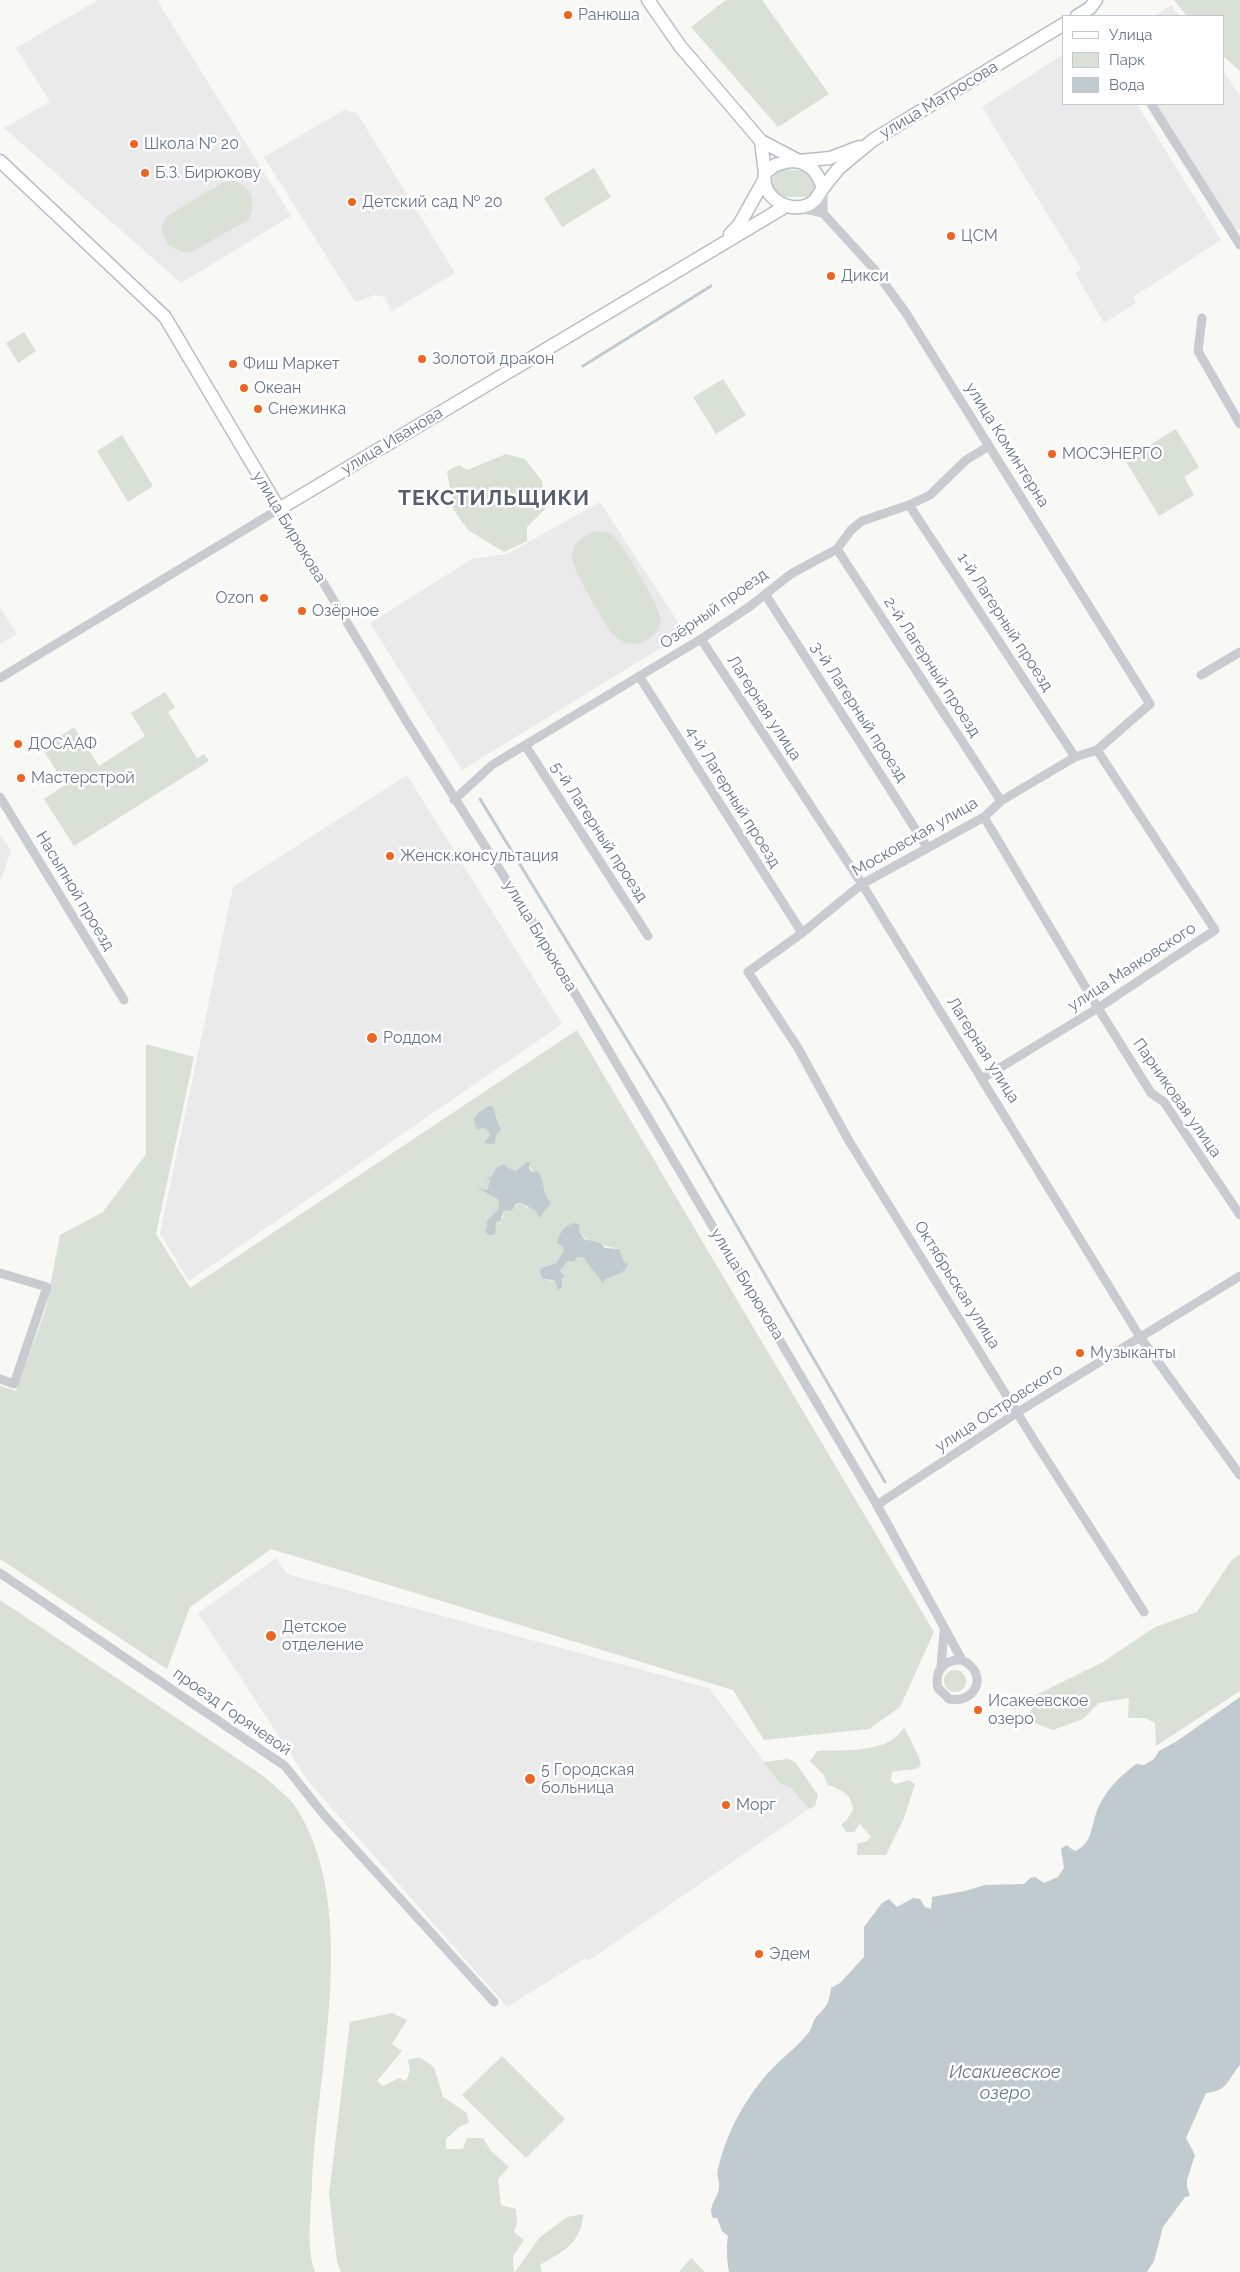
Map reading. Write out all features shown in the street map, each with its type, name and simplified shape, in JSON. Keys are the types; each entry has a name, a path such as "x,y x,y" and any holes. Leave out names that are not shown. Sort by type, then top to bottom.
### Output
{"street":[{"path":"648,0 680,46 761,141 799,161 809,164 819,174 823,188 824,213 791,207 771,196 765,189 761,141"},
{"path":"1079,15 1094,8"},
{"name":"улица Матросова","path":"823,188 838,169 869,143 1062,25"},
{"path":"1152,105 1240,245"},
{"path":"713,249 739,225 764,177 775,166 830,158 869,143"},
{"name":"улица Бирюкова","path":"0,161 165,317 454,800 534,924 877,1505 962,1660 974,1668 977,1677 975,1689 964,1699 950,1699 940,1692 936,1681 941,1667 944,1628"},
{"path":"791,207 814,201 823,188"},
{"name":"улица Иванова","path":"0,678 713,249 791,207"},
{"name":"улица Коминтерна","path":"824,213 874,269 906,313 1150,704"},
{"path":"1202,318 1198,351 1240,424"},
{"name":"Озёрный проезд","path":"454,800 492,766 701,639 766,594 791,574 837,549 851,530 862,521 909,505 930,494 966,460 989,446"},
{"name":"1-й Лагерный проезд","path":"909,505 1075,757"},
{"name":"2-й Лагерный проезд","path":"837,549 1001,801"},
{"name":"3-й Лагерный проезд","path":"766,594 927,847"},
{"name":"Лагерная улица","path":"701,639 862,884 983,1078 1140,1337 1240,1475"},
{"path":"1201,675 1240,652"},
{"name":"4-й Лагерный проезд","path":"639,676 802,933"},
{"name":"Московская улица","path":"748,972 802,933 862,884 984,817 1001,801 1075,757 1097,750 1150,704"},
{"name":"5-й Лагерный проезд","path":"525,745 648,936"},
{"name":"улица Маяковского","path":"983,1078 1098,1008 1215,930 1097,750"},
{"name":"Насыпной проезд","path":"0,797 124,1000"},
{"name":"Парниковая улица","path":"984,817 1151,1093 1164,1102 1240,1215"},
{"name":"Октябрьская улица","path":"748,972 798,1048 849,1141 1144,1612"},
{"path":"0,1273 47,1287 14,1384 0,1380"},
{"name":"улица Островского","path":"877,1505 1018,1412 1240,1276"},
{"name":"проезд Горячевой","path":"0,1573 285,1766 324,1815 494,2002"},
{"path":"941,1667 948,1662 962,1660"}],"shaded area":[{"name":"Школа № 20","path":"98,0 157,0 291,216 181,283 4,128 50,102 16,48"},
{"path":"1171,5 1179,15 1156,15"},
{"path":"1062,55 1062,105 1138,105 1221,240 1133,297 1136,303 1104,323 1075,273 1081,269 982,107"},
{"path":"1225,74 1240,96 1240,229 1236,231 1157,105 1225,105"},
{"name":"Детский сад № 20","path":"344,110 357,113 455,273 392,311 384,297 375,295 355,302 264,157"},
{"path":"600,502 685,633 462,770 370,623 472,559 507,554"},
{"path":"0,607 17,634 0,644"},
{"name":"Роддом","path":"407,775 562,1024 189,1281 160,1233 233,887"},
{"path":"0,834 11,851 0,882"},
{"path":"276,1558 287,1574 709,1688 781,1784 791,1788 809,1809 588,1961 586,1958 507,2007 309,1782 198,1613"}],"green space":[{"path":"726,0 762,0 829,94 778,127 691,27"},
{"path":"1174,0 1240,0 1240,71 1225,58 1225,15 1186,15"},
{"path":"594,168 611,197 562,227 544,198"},
{"path":"781,169 807,171 815,184 813,192 807,197 786,197 776,193 771,181 775,173"},
{"path":"235,181 244,186 252,195 252,212 248,220 191,252 181,252 167,244 161,228 167,216 224,182"},
{"path":"24,332 36,351 18,363 6,343"},
{"path":"723,379 746,415 716,434 693,397"},
{"path":"1176,429 1199,467 1184,477 1194,495 1159,516 1125,460"},
{"path":"122,435 153,486 128,502 97,451"},
{"path":"506,454 525,459 542,481 546,508 527,527 527,541 504,552 468,530 453,509 447,471 459,465 467,470"},
{"path":"597,531 612,534 624,549 660,613 661,620 657,630 643,642 634,644 624,642 612,633 595,607 576,570 572,556 575,546 588,534"},
{"path":"165,692 175,707 168,712 197,758 204,754 209,761 74,846 44,799 65,785 42,748 74,727 99,766 145,736 131,713"},
{"path":"577,1030 934,1632 900,1707 869,1729 764,1740 733,1690 271,1549 190,1607 167,1669 0,1559 0,1386 16,1391 46,1308 60,1235 103,1212 146,1154 146,1044 194,1057 156,1234 190,1288","holes":["495,1112 500,1125 496,1135 488,1139 490,1135 487,1128 477,1128 474,1119","527,1162 544,1190 545,1197 527,1208 521,1203 504,1211 503,1217 496,1222 486,1222 499,1208 498,1199 478,1189 487,1190 490,1180 486,1178 491,1177 496,1168 507,1167 516,1171","579,1231 587,1240 602,1246 619,1249 625,1263 619,1272 605,1280 583,1257 578,1257 572,1262 568,1261 560,1271 563,1274 562,1283 543,1279 549,1265 556,1263 564,1251 562,1246"]},
{"path":"1240,1554 1240,1691 1156,1746 1155,1723 1145,1718 1128,1718 1129,1698 1099,1703 1083,1719 1053,1730 1035,1723 1028,1716 1035,1704 1014,1709 1007,1700 1032,1697 1103,1662 1155,1627 1197,1612 1231,1561"},
{"path":"0,1600 262,1775 285,1795 297,1809 316,1850 327,1895 331,1943 330,1993 315,2141 310,2218 311,2253 315,2272 0,2272"},
{"path":"955,1670 963,1673 966,1681 963,1689 955,1692 947,1689 944,1681 947,1673"},
{"path":"904,1727 919,1757 921,1766 914,1769 892,1772 891,1781 896,1784 909,1780 915,1784 904,1818 886,1855 857,1855 857,1844 867,1841 871,1837 860,1824 854,1832 846,1832 841,1824 846,1821 853,1810 848,1796 828,1785 823,1774 810,1761 817,1751 865,1749 877,1746 897,1736"},
{"path":"788,1759 795,1762 818,1795 815,1806 809,1809 791,1788 781,1784 763,1762"},
{"path":"392,2013 407,2020 392,2044 402,2051 377,2081 383,2086 399,2078 406,2081 410,2071 408,2060 419,2057 434,2067 443,2097 467,2113 469,2123 459,2127 446,2139 446,2149 463,2149 467,2138 483,2138 491,2151 509,2167 498,2179 501,2205 516,2209 517,2223 514,2232 524,2240 513,2256 514,2272 341,2272 337,2262 329,2194 350,2022"},
{"path":"502,2056 565,2119 526,2158 462,2095"},
{"path":"583,2214 582,2224 575,2239 563,2251 540,2265 542,2272 515,2272 539,2238 567,2217"},
{"path":"691,2258 705,2272 679,2272"}],"water":[{"path":"489,1106 493,1107 501,1130 496,1135 495,1144 484,1143 490,1135 486,1128 476,1129 474,1119 478,1113"},
{"path":"527,1162 530,1163 529,1168 532,1172 537,1171 540,1175 546,1195 551,1203 539,1218 536,1211 521,1203 516,1204 512,1210 504,1211 500,1221 496,1222 495,1234 489,1235 485,1232 486,1222 499,1208 498,1199 476,1188 487,1190 490,1180 485,1178 491,1177 496,1168 504,1164 516,1171"},
{"path":"573,1223 580,1225 579,1231 584,1239 600,1243 605,1248 619,1249 625,1263 628,1264 625,1270 605,1280 603,1283 583,1257 578,1257 573,1262 568,1261 560,1271 565,1276 562,1279 562,1288 557,1289 556,1282 543,1279 540,1272 541,1268 556,1263 564,1251 562,1246 557,1243 559,1236 564,1228"},
{"name":"Исакиевское озеро","path":"1240,1697 1240,2065 1223,2087 1206,2093 1186,2138 1195,2155 1187,2180 1190,2196 1185,2197 1163,2227 1154,2261 1147,2272 729,2272 728,2236 722,2231 717,2218 713,2218 711,2210 718,2192 719,2182 717,2174 729,2134 747,2100 762,2080 810,2031 815,2019 827,2004 831,1988 840,1983 864,1957 864,1927 882,1903 889,1899 897,1907 913,1898 920,1899 925,1907 931,1909 932,1897 985,1885 1024,1884 1030,1878 1035,1877 1044,1883 1058,1877 1064,1868 1061,1849 1066,1845 1075,1851 1085,1844 1091,1833 1101,1801 1119,1778 1136,1764 1144,1765 1154,1759 1159,1751 1177,1741"}],"waterway":[{"path":"583,366 711,286"},
{"path":"480,799 665,1102 885,1482"}],"place":[{"name":"Ранюша","path":"568,15"},
{"name":"Школа № 20","path":"134,144"},
{"name":"Б.З. Бирюкову","path":"145,173"},
{"name":"Детский сад № 20","path":"352,202"},
{"name":"ЦСМ","path":"951,236"},
{"name":"Дикси","path":"831,276"},
{"name":"Золотой дракон","path":"422,359"},
{"name":"Фиш Маркет","path":"233,364"},
{"name":"Океан","path":"244,388"},
{"name":"Снежинка","path":"258,409"},
{"name":"МОСЭНЕРГО","path":"1052,454"},
{"name":"Ozon","path":"264,598"},
{"name":"Озёрное","path":"302,611"},
{"name":"ДОСААФ","path":"18,744"},
{"name":"Мастерстрой","path":"21,778"},
{"name":"Женск.консультация","path":"390,856"},
{"name":"Роддом","path":"372,1038"},
{"name":"Музыканты","path":"1080,1353"},
{"name":"Детское отделение","path":"271,1636"},
{"name":"Исакеевское озеро","path":"978,1710"},
{"name":"5 Городская больница","path":"530,1779"},
{"name":"Морг","path":"726,1805"},
{"name":"Эдем","path":"759,1954"}],"district":[{"name":"ТЕКСТИЛЬЩИКИ","path":"494,499"}]}
